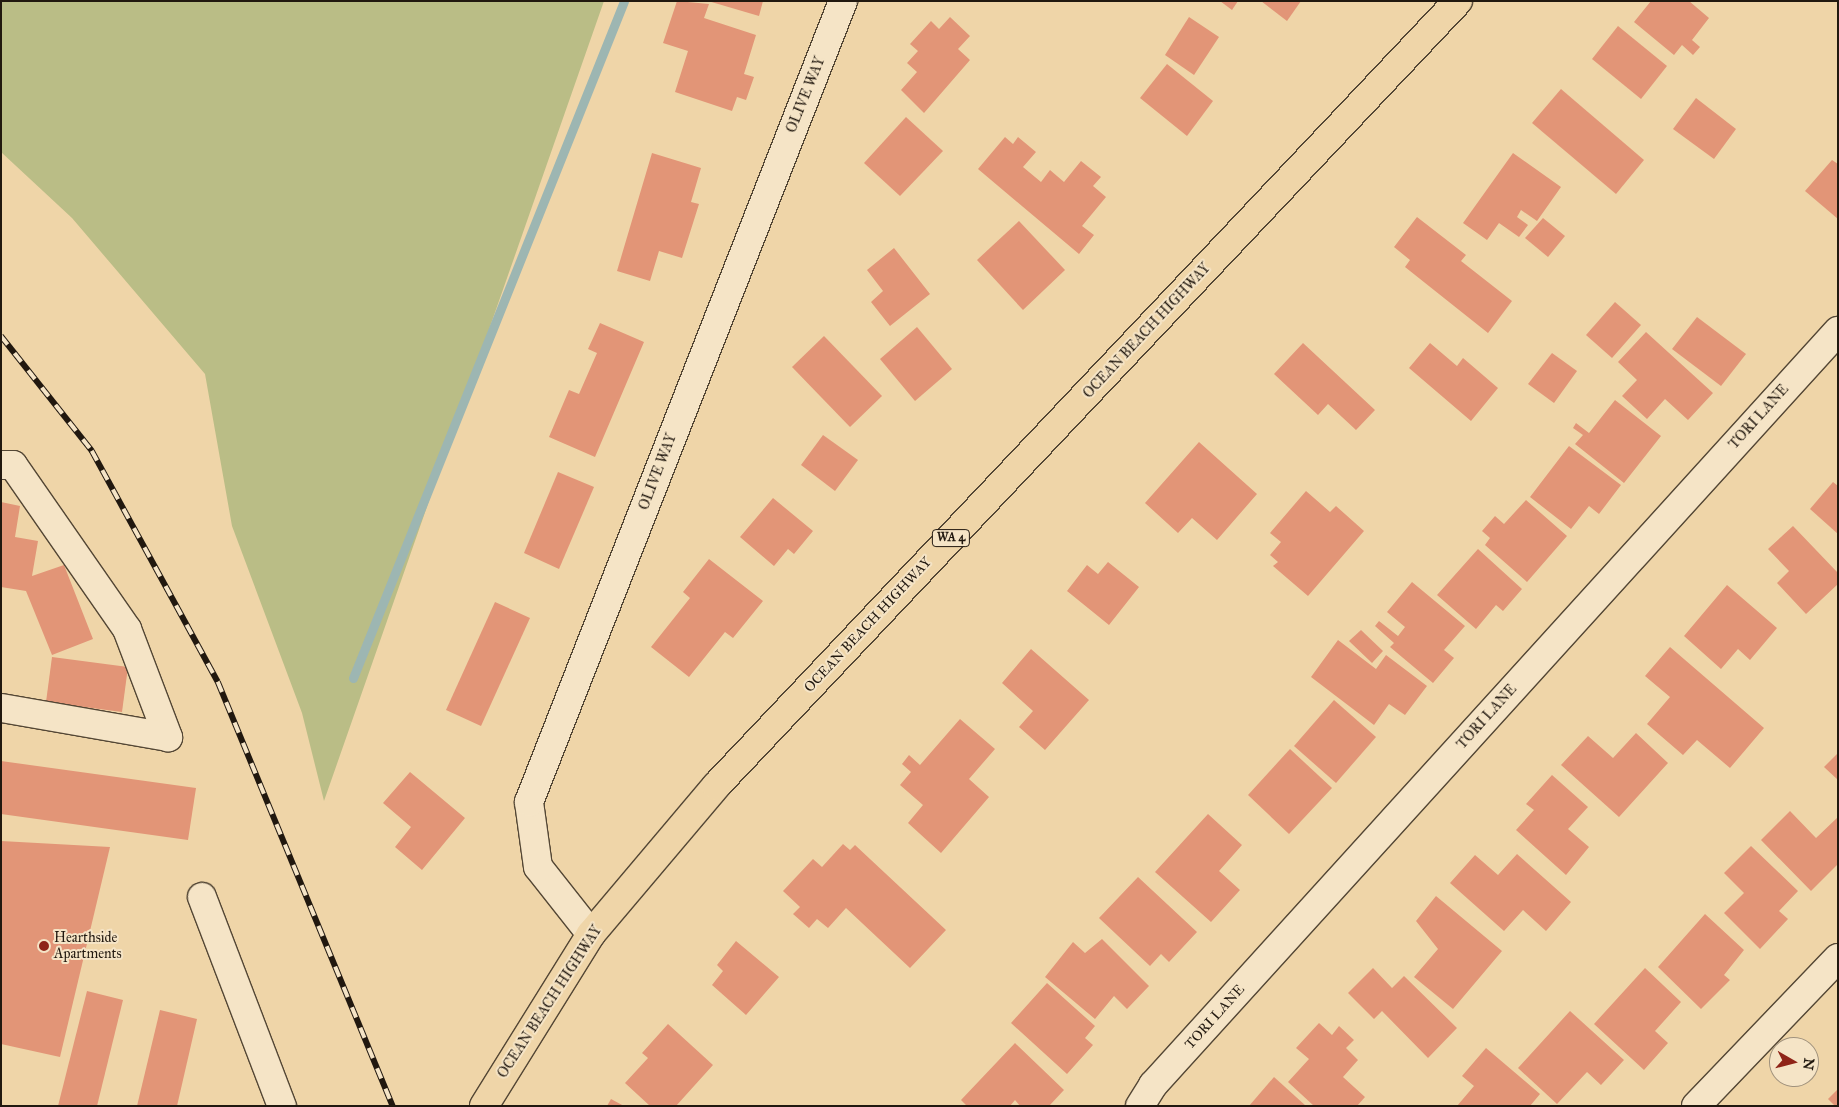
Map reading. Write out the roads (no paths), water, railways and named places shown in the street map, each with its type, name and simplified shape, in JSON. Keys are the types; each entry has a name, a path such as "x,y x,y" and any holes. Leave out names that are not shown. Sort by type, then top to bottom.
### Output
{"main road":[{"name":"OCEAN BEACH HIGHWAY","path":"484,1106 591,934 716,786 1458,1"}],"street":[{"name":"OLIVE WAY","path":"591,934 538,867 529,802 844,1"},
{"name":"TORI LANE","path":"1140,1106 1160,1077 1838,331"},
{"path":"1,466 13,465 127,629 168,737 1,708"},
{"path":"202,897 282,1106"},
{"path":"1696,1106 1838,958"}],"waterway":[{"path":"353,678 624,1"}],"railway":[{"path":"1,336 92,451 218,682 393,1106"}],"place":[{"name":"Hearthside Apartments","path":"44,946"}]}
